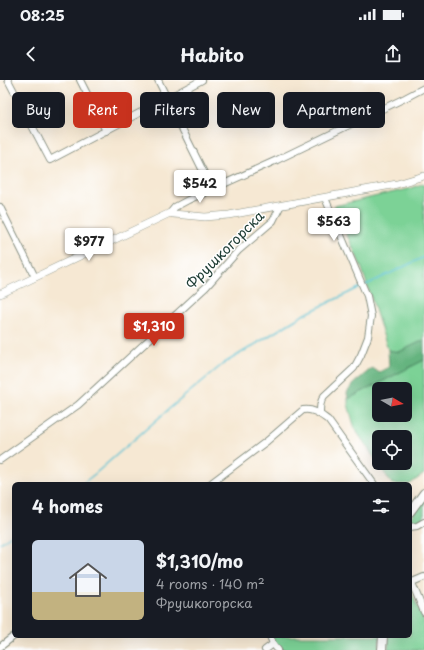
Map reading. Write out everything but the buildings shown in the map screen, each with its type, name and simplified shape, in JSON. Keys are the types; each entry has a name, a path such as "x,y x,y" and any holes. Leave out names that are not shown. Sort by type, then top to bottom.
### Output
{"main road":[{"path":"412,509 424,493"},
{"path":"382,650 383,638"}],"street":[{"path":"8,80 50,160 140,113"},
{"path":"80,80 106,131"},
{"path":"158,80 164,92"},
{"path":"179,92 202,80"},
{"path":"0,294 170,213 175,207 212,189 277,160 424,88"},
{"path":"182,128 212,189"},
{"path":"170,213 197,217 229,215 280,207 397,184 424,176"},
{"path":"320,414 320,407 324,396 354,368 361,355 368,337 371,316 367,296 325,198"},
{"path":"0,207 36,277"},
{"name":"Фрушкогорска","path":"0,460 78,406 206,287 238,252 273,221 280,207"},
{"path":"213,482 267,441 303,410 308,409 320,414 328,420 373,482"},
{"path":"412,527 424,522"},
{"path":"412,583 424,577"},
{"path":"412,585 424,612"},
{"path":"0,647 12,638"},
{"path":"271,638 278,650"},
{"path":"265,650 273,644"}],"green space":[{"path":"424,183 424,340 399,352 388,350 361,266 334,206 412,188"},
{"path":"424,340 424,360 381,382 372,382 372,387 348,399 347,393 353,384 372,368 379,372 389,367 388,350 399,352"},
{"path":"424,360 424,474 412,483 391,482 383,470 412,470 412,430 372,430 372,454 355,429 348,399 372,387 372,422 412,422 412,382 381,382"},
{"path":"424,499 424,518 413,524 412,515"},
{"path":"412,594 424,621 424,650 388,650 389,638 412,638"},
{"path":"271,638 380,638 379,650 278,650"}],"waterway":[{"path":"364,286 424,257"},
{"path":"85,482 223,364 303,315 361,287"},
{"path":"0,543 12,534"}]}
